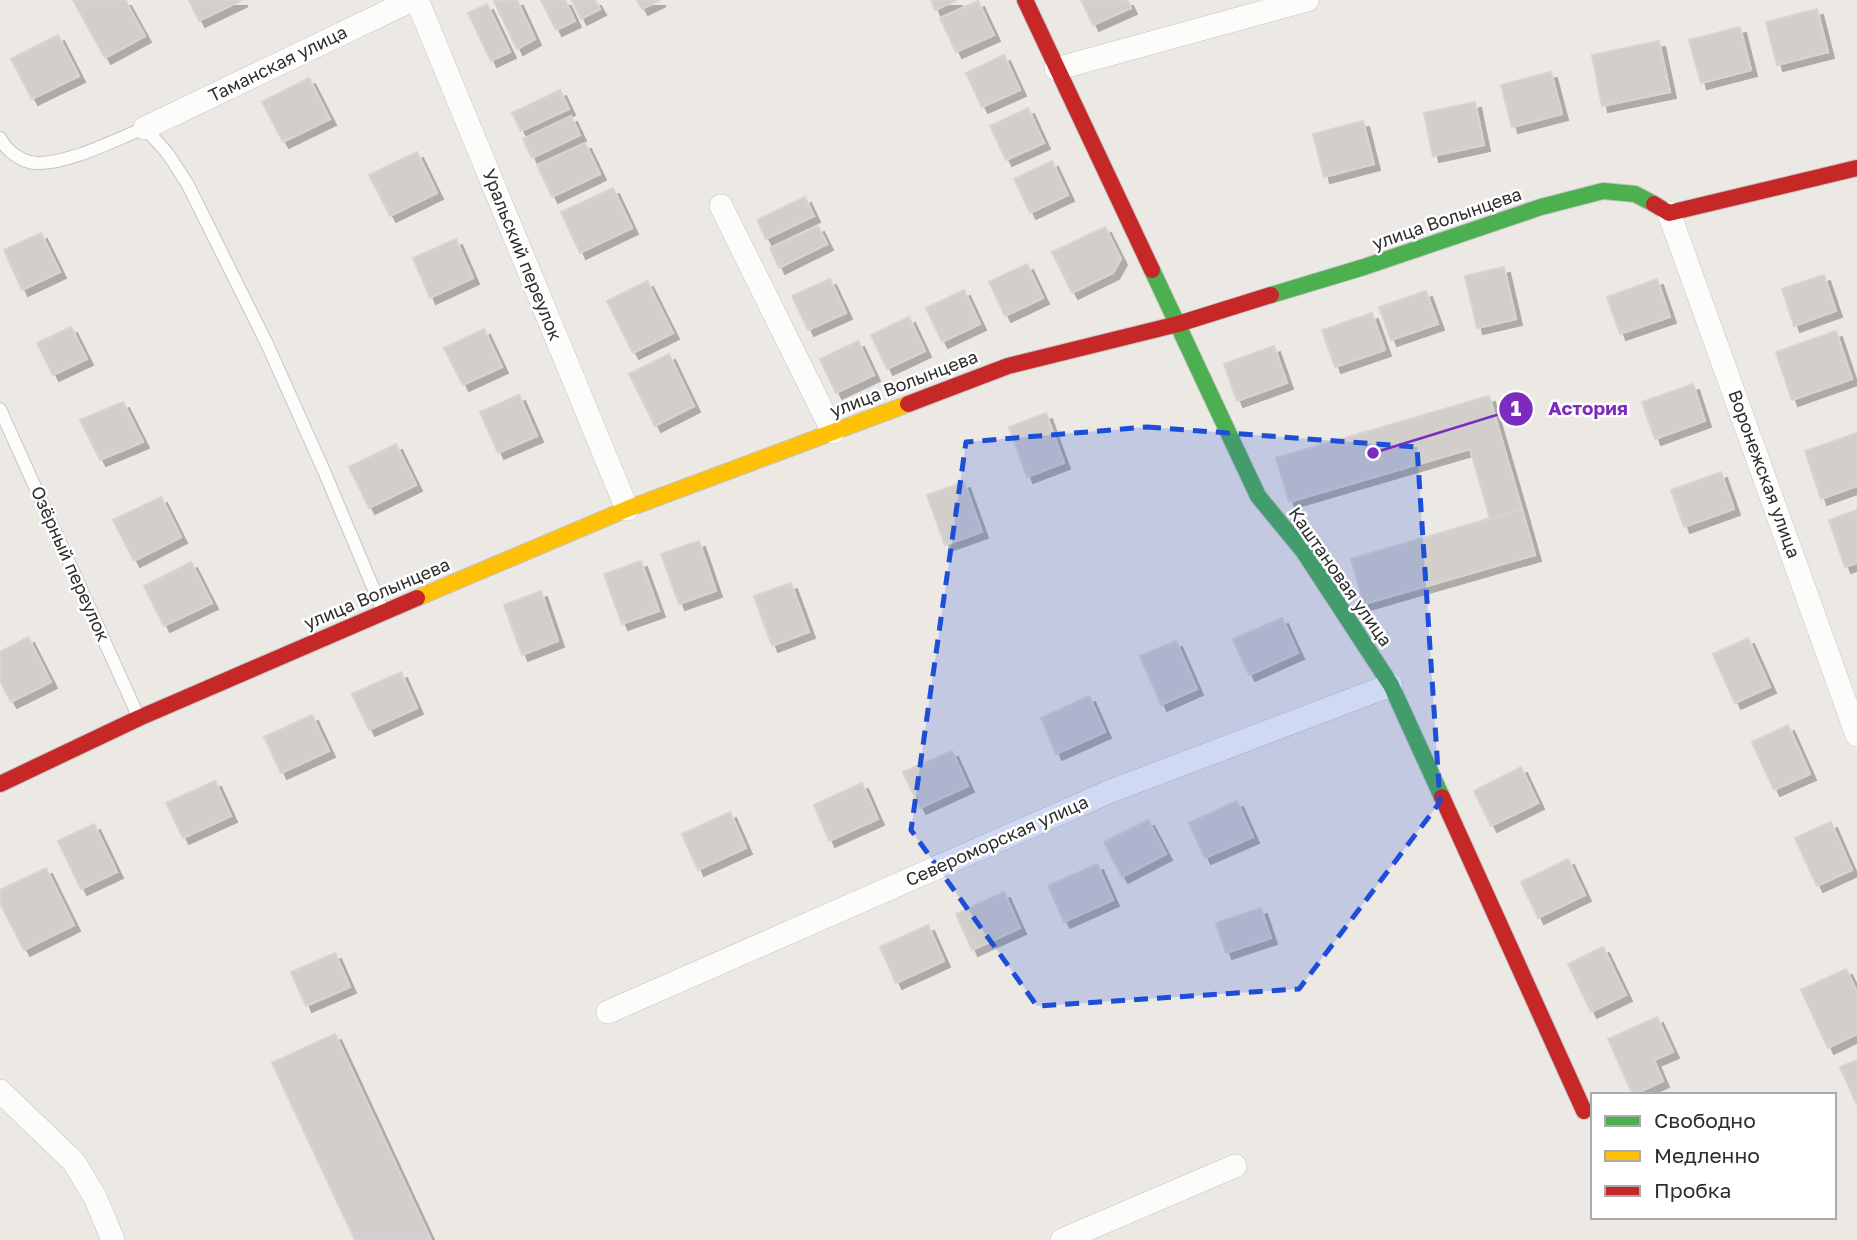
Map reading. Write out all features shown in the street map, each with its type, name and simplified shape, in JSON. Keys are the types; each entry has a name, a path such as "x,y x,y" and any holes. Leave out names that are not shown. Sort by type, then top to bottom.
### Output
{"street":[{"name":"Таманская улица","path":"145,128 415,0"},
{"name":"Уральский переулок","path":"415,0 627,509"},
{"name":"Каштановая улица","path":"1025,0 1258,496 1304,552 1391,685 1584,1111"},
{"path":"1056,69 1307,0"},
{"path":"1669,212 1857,168"},
{"name":"улица Волынцева","path":"0,785 139,718 627,509 1008,366 1178,324 1364,267 1541,207 1603,191 1635,194 1669,212"},
{"path":"721,206 833,432"},
{"name":"Воронежская улица","path":"1669,212 1857,735"},
{"name":"Североморская улица","path":"608,1012 1111,791 1391,685"},
{"path":"0,1091 74,1162 95,1197 113,1240"},
{"path":"1062,1240 1235,1166"}],"lane":[{"path":"0,138 17,157 38,164 62,159 145,128 168,154 188,185 261,333 384,612"},
{"name":"Озёрный переулок","path":"0,409 139,718"}],"highlighted area":[{"path":"1147,427 1417,447 1440,802 1299,989 1037,1006 911,830 966,442"}],"building":[{"path":"73,0 125,0 145,36 105,58"},
{"path":"189,0 242,0 199,21"},
{"path":"517,0 535,39 517,49 494,1"},
{"path":"541,0 565,0 575,21 556,30"},
{"path":"572,0 595,0 600,9 581,19"},
{"path":"637,0 660,0 642,9"},
{"path":"931,0 957,0 935,10"},
{"path":"1081,0 1127,0 1131,8 1093,25"},
{"path":"978,1 994,35 956,52 940,18"},
{"path":"487,4 510,52 491,61 468,13"},
{"path":"1817,9 1828,52 1777,65 1766,22"},
{"path":"1740,27 1751,70 1701,83 1689,40"},
{"path":"58,35 79,76 32,99 11,59"},
{"path":"1659,41 1670,92 1602,106 1592,55"},
{"path":"1004,55 1020,90 982,107 966,73"},
{"path":"1551,72 1562,114 1512,127 1501,85"},
{"path":"309,78 330,119 283,142 262,102"},
{"path":"560,90 569,109 521,131 512,113"},
{"path":"1475,102 1484,145 1433,156 1424,113"},
{"path":"1028,108 1044,143 1006,160 990,126"},
{"path":"571,116 580,135 532,158 523,139"},
{"path":"1363,121 1374,164 1324,177 1313,134"},
{"path":"585,143 600,174 552,197 537,165"},
{"path":"417,152 437,193 390,216 369,175"},
{"path":"1052,161 1068,195 1030,213 1014,179"},
{"path":"613,188 632,228 580,253 561,212"},
{"path":"805,197 814,216 766,239 757,220"},
{"path":"818,226 827,244 779,268 770,248"},
{"path":"1105,227 1121,259 1113,273 1072,293 1052,252"},
{"path":"41,233 60,272 22,290 4,250"},
{"path":"456,239 473,278 430,298 413,258"},
{"path":"1027,264 1043,298 1005,316 989,282"},
{"path":"1504,267 1516,319 1477,328 1465,276"},
{"path":"1824,275 1836,311 1794,326 1782,289"},
{"path":"830,279 846,313 808,330 792,296"},
{"path":"1657,279 1670,317 1620,334 1607,297"},
{"path":"647,281 673,333 633,353 607,301"},
{"path":"964,290 980,324 942,342 926,308"},
{"path":"1426,291 1438,324 1391,340 1379,307"},
{"path":"1372,313 1385,350 1335,367 1322,330"},
{"path":"909,317 925,351 887,369 871,335"},
{"path":"71,327 87,359 53,375 37,343"},
{"path":"484,329 502,367 463,385 444,348"},
{"path":"1836,331 1852,379 1792,400 1776,352"},
{"path":"858,341 874,375 836,393 820,359"},
{"path":"1274,346 1287,383 1237,401 1224,364"},
{"path":"669,354 694,406 655,426 629,374"},
{"path":"1693,384 1705,421 1655,439 1642,402"},
{"path":"519,395 537,436 498,453 480,412"},
{"path":"1489,396 1522,509 1490,519 1470,449 1289,502 1276,458"},
{"path":"123,402 143,442 100,460 80,420"},
{"path":"1046,413 1064,463 1027,477 1009,427"},
{"path":"1857,433 1857,486 1821,499 1805,451"},
{"path":"396,444 416,485 369,508 349,467"},
{"path":"1721,472 1734,509 1684,527 1671,490"},
{"path":"964,482 982,532 945,545 927,495"},
{"path":"161,497 181,537 134,561 113,520"},
{"path":"1522,509 1535,555 1364,604 1351,559"},
{"path":"1857,510 1857,563 1845,567 1829,520"},
{"path":"699,541 716,591 679,604 661,554"},
{"path":"641,561 659,611 622,624 604,574"},
{"path":"191,562 212,603 164,626 144,586"},
{"path":"791,583 809,632 772,646 754,596"},
{"path":"541,591 558,641 522,655 504,605"},
{"path":"1282,618 1298,653 1249,675 1233,639"},
{"path":"28,637 51,682 11,702 0,681 0,652"},
{"path":"1748,638 1770,687 1735,703 1713,654"},
{"path":"1176,641 1197,689 1161,705 1140,656"},
{"path":"401,672 417,708 369,730 352,694"},
{"path":"1089,696 1105,732 1056,754 1041,718"},
{"path":"312,715 329,751 281,773 264,737"},
{"path":"1788,725 1810,774 1774,790 1752,742"},
{"path":"952,751 968,786 920,808 903,772"},
{"path":"1521,767 1538,803 1491,826 1474,791"},
{"path":"215,781 231,816 183,838 166,803"},
{"path":"862,783 878,819 829,841 814,805"},
{"path":"1237,801 1253,837 1205,858 1189,823"},
{"path":"730,812 746,848 698,870 682,834"},
{"path":"1148,820 1166,854 1122,877 1104,842"},
{"path":"1831,822 1852,870 1817,886 1795,838"},
{"path":"94,824 117,872 81,889 58,841"},
{"path":"1568,859 1585,895 1538,918 1521,882"},
{"path":"1097,864 1113,900 1064,922 1048,886"},
{"path":"46,868 74,925 24,950 0,903 0,890"},
{"path":"1004,892 1020,928 972,950 956,914"},
{"path":"1261,908 1271,938 1226,953 1216,923"},
{"path":"928,925 944,961 896,983 880,947"},
{"path":"1603,947 1626,995 1591,1012 1568,964"},
{"path":"335,953 350,987 306,1006 291,972"},
{"path":"1846,969 1857,992 1857,1034 1828,1048 1801,990"},
{"path":"1657,1017 1673,1052 1654,1060 1663,1081 1632,1093 1608,1039"},
{"path":"335,1034 431,1240 355,1240 272,1063"},
{"path":"1857,1060 1857,1105 1840,1067"}],"traffic: fast":[{"path":"1271,295 1364,267 1541,207 1603,191 1635,194 1654,204"},
{"path":"1152,270 1258,496 1304,552 1391,685 1442,797"}],"traffic: slow":[{"path":"417,598 627,509 908,404"}],"traffic: jam":[{"path":"1025,0 1152,270"},
{"path":"1654,204 1669,213 1857,168"},
{"path":"908,404 1008,366 1178,324 1271,295"},
{"path":"0,784 139,718 417,598"},
{"path":"1442,797 1584,1111"}],"place":[{"name":"Астория","path":"1373,453"}]}
